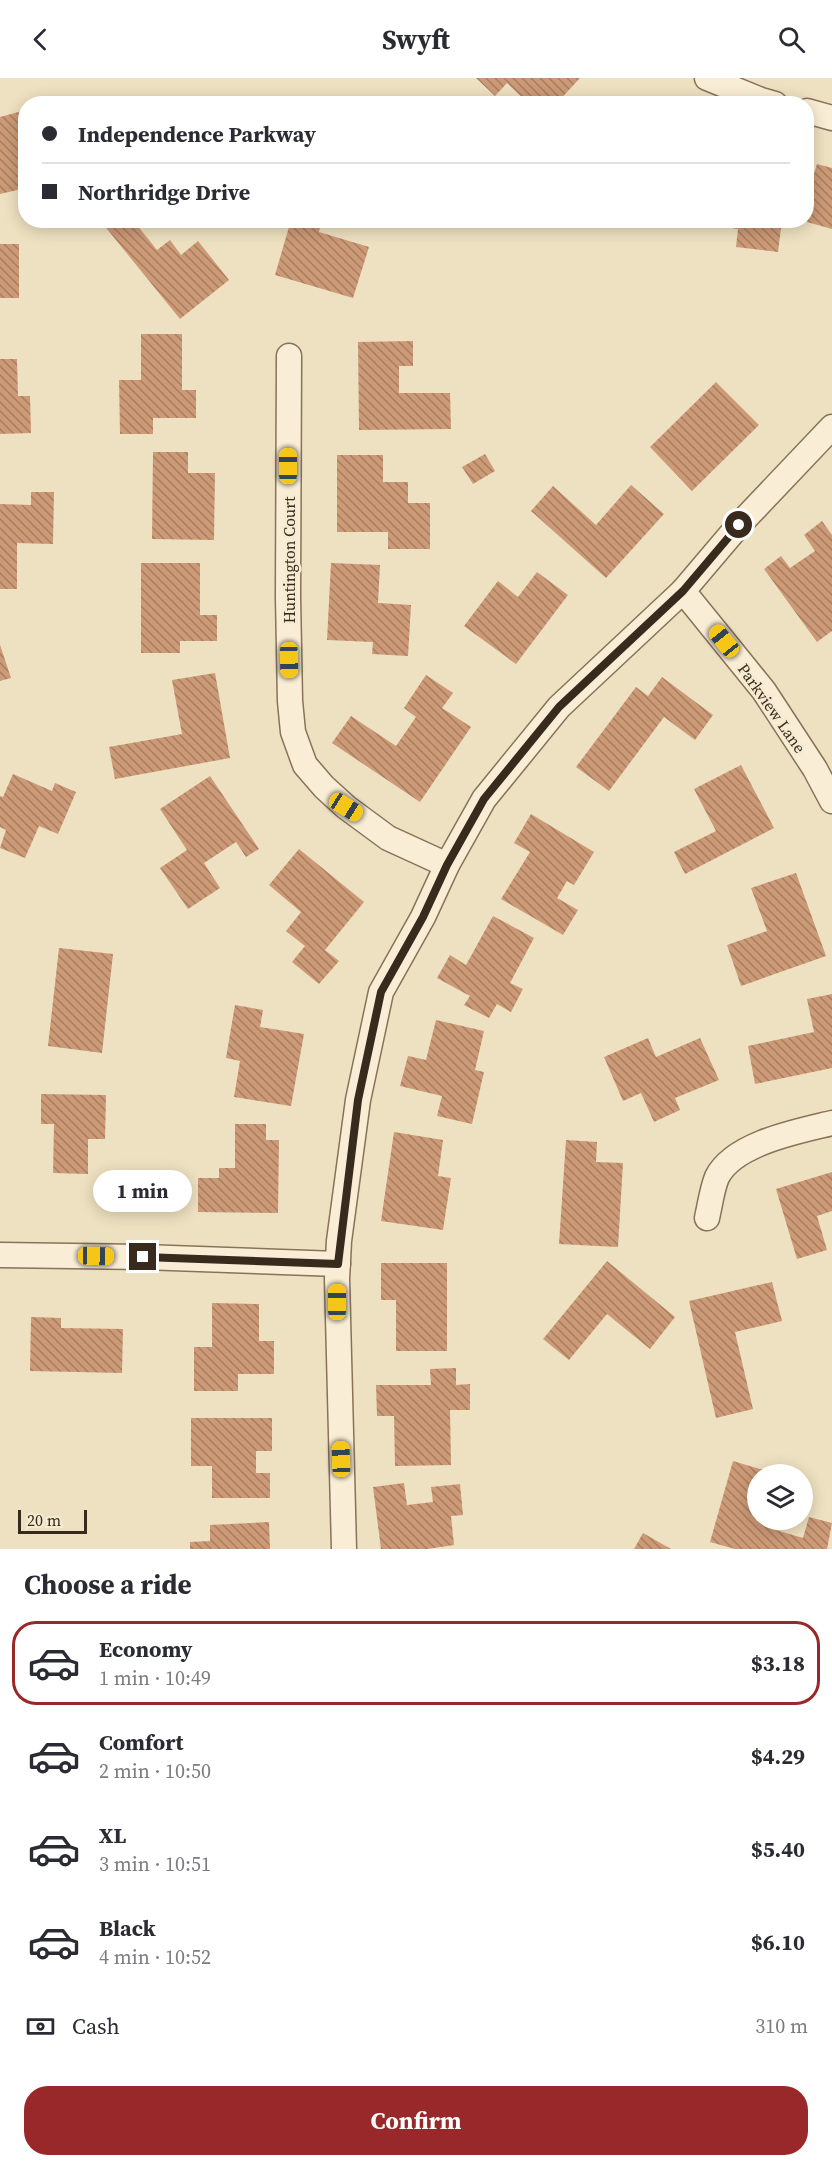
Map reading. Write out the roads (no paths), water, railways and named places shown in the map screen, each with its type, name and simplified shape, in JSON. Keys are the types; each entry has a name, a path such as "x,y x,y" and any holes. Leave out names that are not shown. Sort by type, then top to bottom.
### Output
{"street":[{"path":"707,78 751,96"},
{"path":"814,113 832,118"},
{"name":"Huntington Court","path":"289,356 288,597 290,701 293,732 305,765 324,788 346,807 388,838 447,865"},
{"path":"344,1549 337,1325 338,1264 358,1100 381,992 484,799 559,707 683,591 739,525 832,427"},
{"name":"Parkview Lane","path":"683,591 764,692 815,769 832,801"},
{"path":"707,1218 717,1177 729,1162 776,1137 832,1122"},
{"path":"0,1255 143,1257 338,1264"}]}
